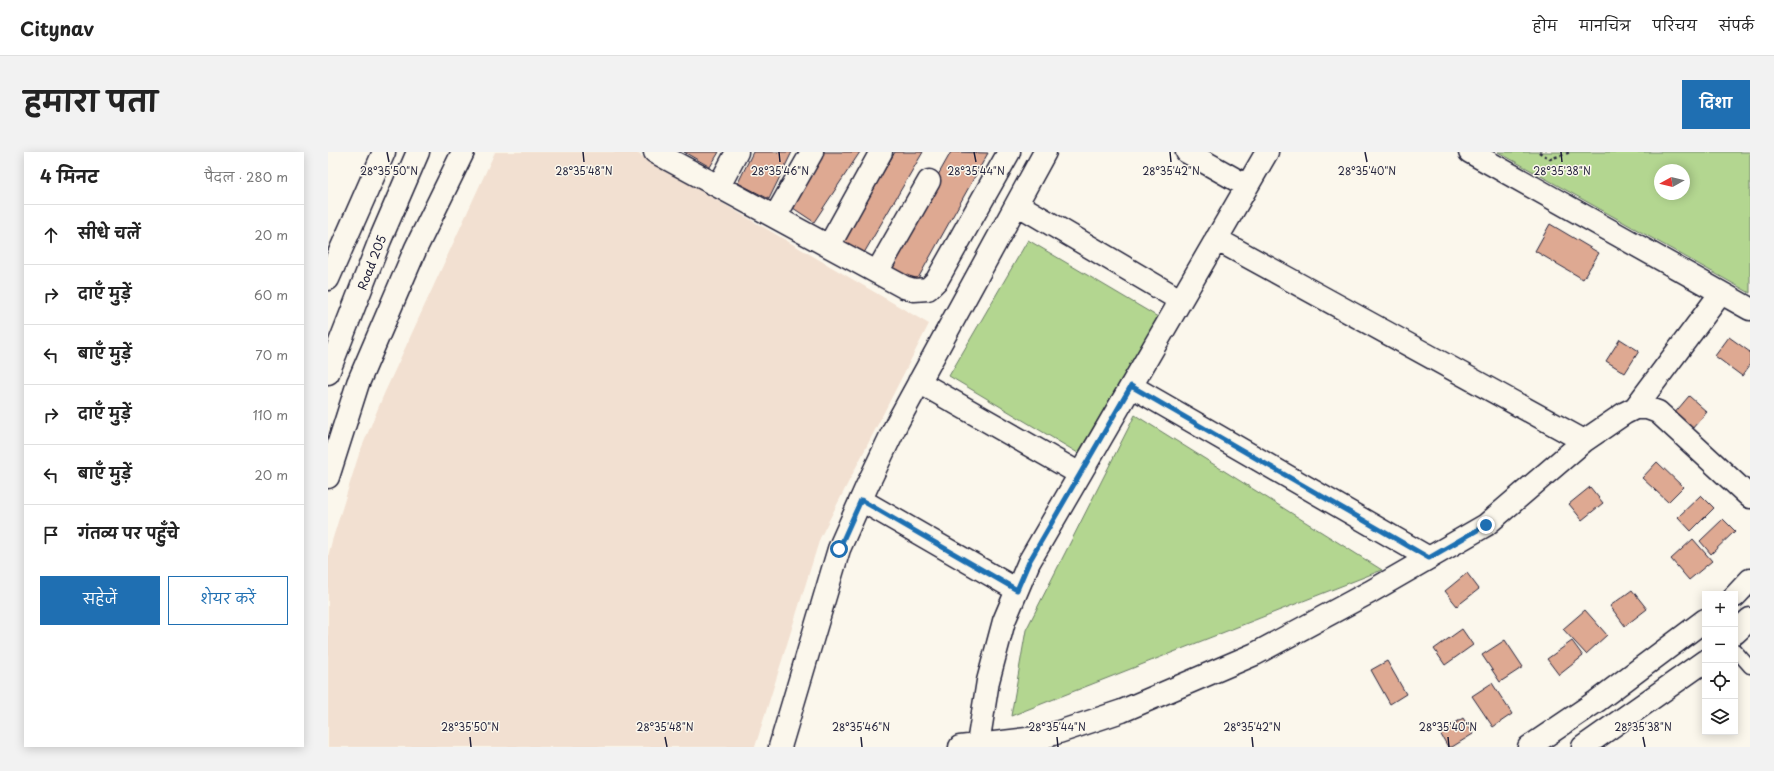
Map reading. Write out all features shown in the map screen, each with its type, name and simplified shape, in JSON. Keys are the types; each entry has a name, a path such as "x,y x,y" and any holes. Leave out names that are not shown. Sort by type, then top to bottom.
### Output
{"street":[{"path":"328,279 384,152"},
{"name":"Road 205","path":"328,373 380,240 418,152"},
{"path":"328,477 358,383 416,248 463,152"},
{"path":"719,186 737,152"},
{"path":"775,217 812,152"},
{"path":"829,246 881,152"},
{"path":"780,747 839,549 897,423 1045,152"},
{"path":"1187,152 1247,186"},
{"path":"1267,152 1029,562 1004,621 969,746 1044,737 1122,712 1254,654 1370,592 1486,525 1584,441 1625,413 1635,408 1647,408 1658,412 1750,497"},
{"path":"1470,152 1750,309"},
{"path":"662,154 775,217 877,272 914,290 928,289 937,280 1001,155"},
{"path":"877,272 928,181"},
{"path":"1017,204 1180,300"},
{"path":"1216,239 1584,441"},
{"path":"1635,408 1721,293"},
{"path":"919,382 1080,474"},
{"path":"1131,386 1429,558"},
{"path":"861,500 1017,590"},
{"path":"1738,593 1750,580"},
{"path":"1738,630 1750,619"},
{"path":"1529,747 1597,701 1702,622"},
{"path":"1583,747 1702,663"}],"lane":[{"path":"1738,653 1750,667"}],"path":[{"path":"1539,152 1550,159 1571,152"}],"shaded area":[{"path":"495,152 635,152 929,324 820,538 755,747 328,747 328,557 332,541 359,454 384,394"}],"green space":[{"path":"1498,152 1750,152 1750,293"},
{"path":"1028,240 1158,317 1078,453 949,376"},
{"path":"1135,415 1382,570 1011,716 1026,630"}],"building":[{"path":"684,152 719,152 710,167"},
{"path":"753,152 792,152 769,199 738,183"},
{"path":"817,152 860,152 814,222 784,202"},
{"path":"895,152 923,152 864,253 843,241"},
{"path":"951,152 988,153 916,282 887,266"},
{"path":"1550,224 1599,253 1583,279 1535,251"},
{"path":"1729,337 1750,352 1750,365 1742,376 1715,356"},
{"path":"1620,339 1639,351 1625,373 1606,361"},
{"path":"1689,396 1707,412 1691,430 1673,415"},
{"path":"1657,462 1683,487 1668,502 1642,478"},
{"path":"1590,487 1603,503 1582,520 1569,504"},
{"path":"1701,495 1714,508 1691,531 1678,517"},
{"path":"1723,519 1735,531 1711,554 1700,541"},
{"path":"1693,539 1712,561 1689,580 1671,559"},
{"path":"1467,573 1479,589 1457,606 1445,591"},
{"path":"1632,590 1647,609 1625,626 1610,606"},
{"path":"1585,610 1607,635 1586,654 1563,629"},
{"path":"1462,629 1473,645 1445,665 1434,649"},
{"path":"1505,640 1523,667 1500,682 1482,655"},
{"path":"1572,641 1583,656 1559,675 1547,659"},
{"path":"1387,661 1406,694 1390,704 1371,670"},
{"path":"1492,683 1512,714 1493,727 1472,696"},
{"path":"1463,718 1473,734 1452,747 1448,747 1440,733"}],"route":[{"path":"839,549 861,500 1017,590 1029,562 1131,386 1429,558 1486,525"}]}
